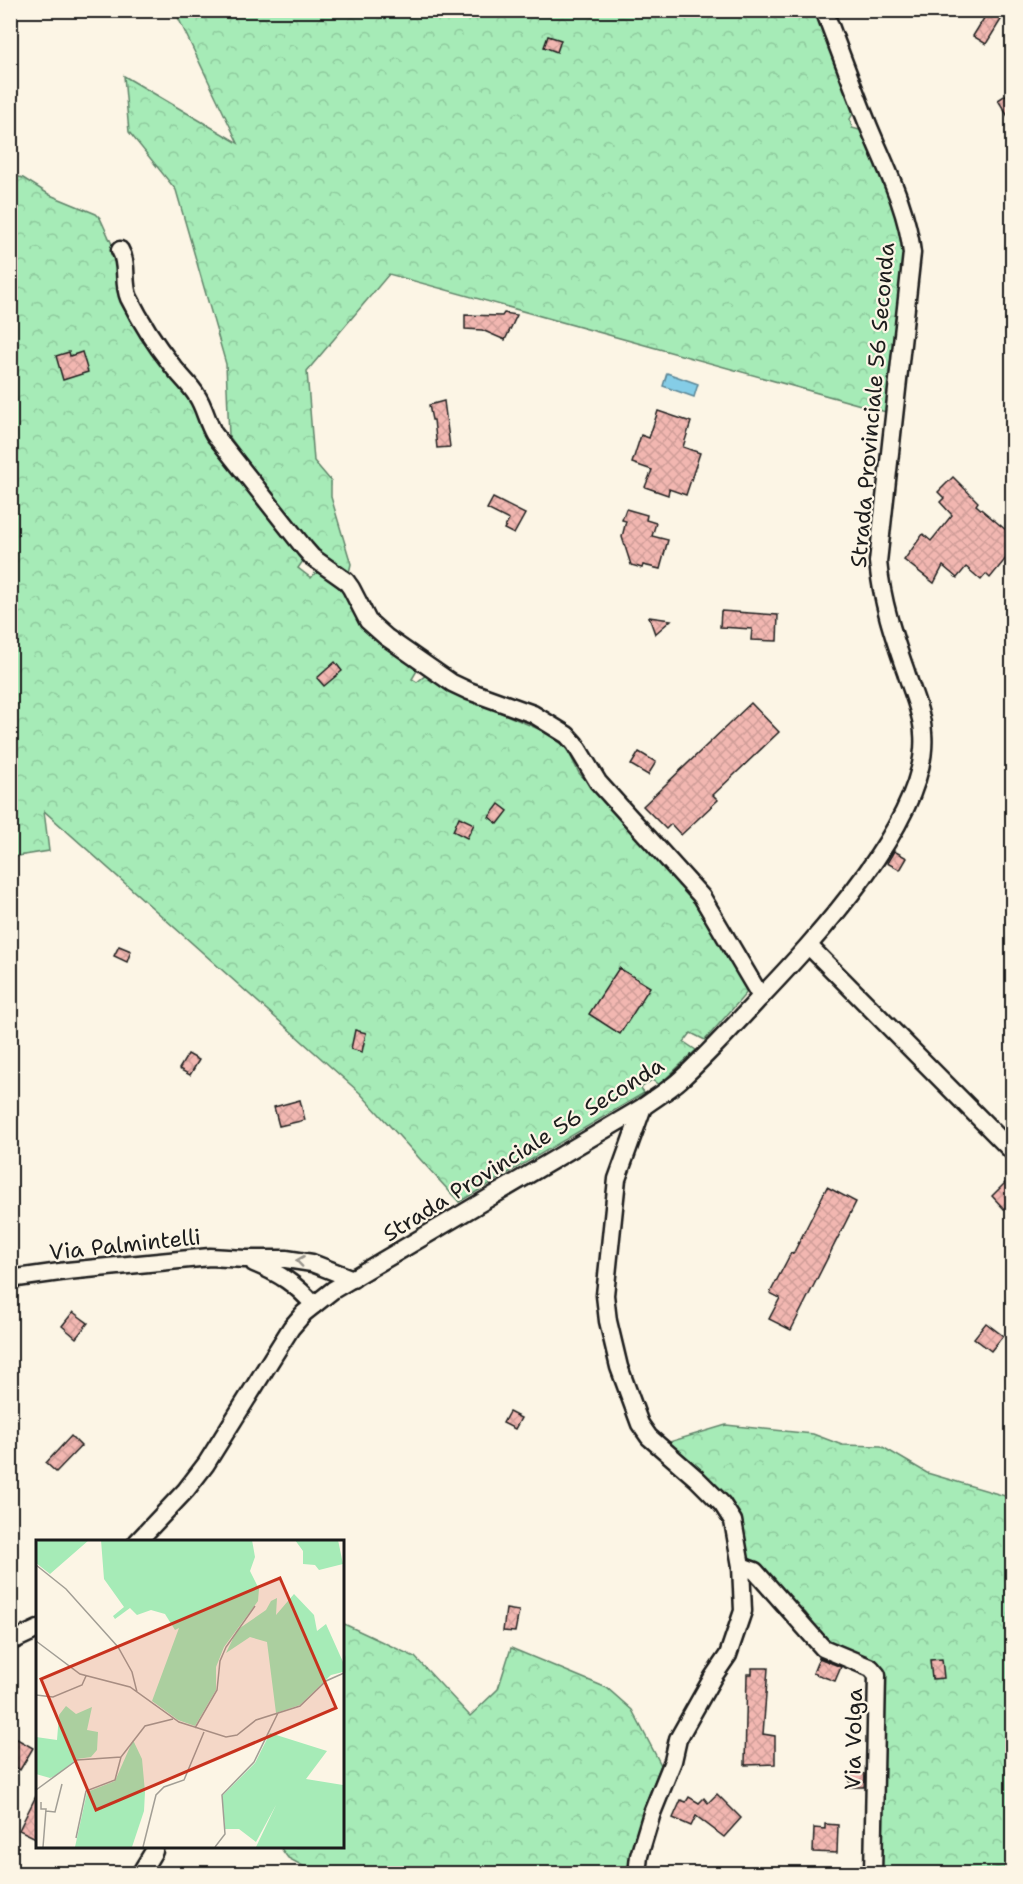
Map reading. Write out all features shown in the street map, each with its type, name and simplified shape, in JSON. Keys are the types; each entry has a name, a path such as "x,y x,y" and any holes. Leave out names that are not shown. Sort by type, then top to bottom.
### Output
{"street":[{"name":"Strada Provinciale 56 Seconda","path":"139,1540 186,1490 206,1464 278,1346 304,1312 353,1279 643,1107 678,1082 809,946 873,866 903,813 915,786 922,760 924,734 920,714 886,613 878,562 912,253 903,209 824,10"},
{"path":"120,250 125,258 128,296 147,327 169,362 199,399 214,434 312,557 346,581 368,621 386,637 452,683 533,714 567,735 598,782 702,897 761,997"},
{"path":"809,946 1012,1151"},
{"path":"637,1874 639,1856 649,1822 673,1761 678,1739 728,1655 742,1611 741,1566 733,1521 722,1504 649,1437 640,1424 620,1367 608,1321 605,1295 617,1179 643,1107"},
{"name":"Via Palmintelli","path":"10,1279 210,1257 245,1259"},
{"path":"245,1259 286,1259 312,1263 353,1279"},
{"path":"245,1259 273,1270 289,1280 314,1305"},
{"name":"Via Volga","path":"741,1566 755,1570 824,1648 871,1668 877,1675 873,1874"},
{"path":"10,1642 36,1630"},
{"path":"140,1874 154,1848"}],"green space":[{"path":"175,11 816,11 855,110 850,119 852,128 863,131 888,191 901,237 903,254 886,412 389,274 307,371 314,461 331,481 331,497 351,564 349,573 311,549 229,436 226,364 176,190 129,132 124,76 238,143"},
{"path":"11,175 23,178 50,195 96,214 100,218 121,264 121,284 303,561 298,568 311,578 317,571 332,581 343,592 367,631 418,669 412,679 417,682 426,675 447,689 543,731 566,747 579,773 692,898 749,990 705,1040 691,1033 684,1042 696,1050 659,1085 652,1080 641,1088 644,1093 459,1202 360,1093 44,811 49,851 11,857"},
{"path":"726,1425 813,1434 842,1445 881,1446 927,1473 1012,1498 1012,1873 880,1873 885,1674 827,1642 746,1556 740,1521 666,1443"},
{"path":"344,1624 415,1657 470,1716 498,1689 511,1648 607,1688 632,1710 661,1765 645,1805 632,1873 316,1873 288,1858 281,1848 344,1848"}],"water":[{"path":"667,373 698,384 694,397 663,386"}],"building":[{"path":"989,10 1007,10 986,44 973,36"},
{"path":"548,36 561,40 557,52 544,47"},
{"path":"1012,91 1012,123 998,100"},
{"path":"504,313 517,315 505,340 482,330 465,329 465,315 502,316"},
{"path":"69,352 70,356 82,352 88,372 63,380 56,356"},
{"path":"444,401 450,447 437,448 434,420 432,420 429,405"},
{"path":"658,411 691,422 683,447 700,453 686,495 669,489 668,495 645,487 652,470 632,463 641,435 649,438"},
{"path":"953,477 978,502 976,505 1012,535 1012,551 990,578 986,574 981,580 966,567 957,578 943,566 934,583 904,560 923,534 931,541 952,515 940,502 944,498 938,492"},
{"path":"493,498 525,514 514,534 504,529 509,520 487,509"},
{"path":"626,509 647,515 646,520 656,523 652,536 668,540 660,569 631,565 622,537 626,521 622,520"},
{"path":"721,611 778,615 777,641 751,640 752,629 720,627"},
{"path":"649,617 671,620 655,634"},
{"path":"335,662 342,671 324,686 317,678"},
{"path":"751,703 779,732 713,795 718,800 681,835 671,824 666,829 643,806"},
{"path":"639,752 656,762 648,775 631,765"},
{"path":"499,804 508,811 498,824 489,817"},
{"path":"459,817 474,824 467,838 453,831"},
{"path":"894,851 907,858 900,870 887,863"},
{"path":"119,946 131,951 127,962 114,956"},
{"path":"619,968 650,987 620,1034 589,1014"},
{"path":"355,1030 366,1033 362,1052 351,1049"},
{"path":"188,1054 199,1060 190,1075 179,1069"},
{"path":"300,1100 305,1120 279,1126 274,1107"},
{"path":"1012,1176 1012,1201 1004,1209 992,1196"},
{"path":"827,1187 856,1202 791,1330 769,1319 780,1298 770,1293"},
{"path":"73,1312 88,1323 76,1338 62,1326"},
{"path":"986,1323 1003,1336 991,1351 974,1338"},
{"path":"509,1412 521,1418 515,1429 503,1423"},
{"path":"71,1436 81,1446 56,1472 46,1463"},
{"path":"506,1609 519,1611 515,1632 503,1631"},
{"path":"819,1658 841,1667 835,1681 813,1673"},
{"path":"942,1659 944,1678 932,1679 930,1660"},
{"path":"752,1668 768,1668 763,1734 775,1736 775,1764 745,1765 747,1674 752,1674"},
{"path":"10,1735 33,1748 20,1770 10,1764"},
{"path":"850,1773 865,1774 864,1787 850,1787"},
{"path":"717,1794 741,1818 724,1837 696,1816 691,1826 673,1818 681,1800 686,1802 689,1797 699,1803 704,1798 708,1803"},
{"path":"36,1796 36,1838 19,1830"},
{"path":"825,1824 838,1825 837,1853 813,1852 814,1828 825,1829"}]}
